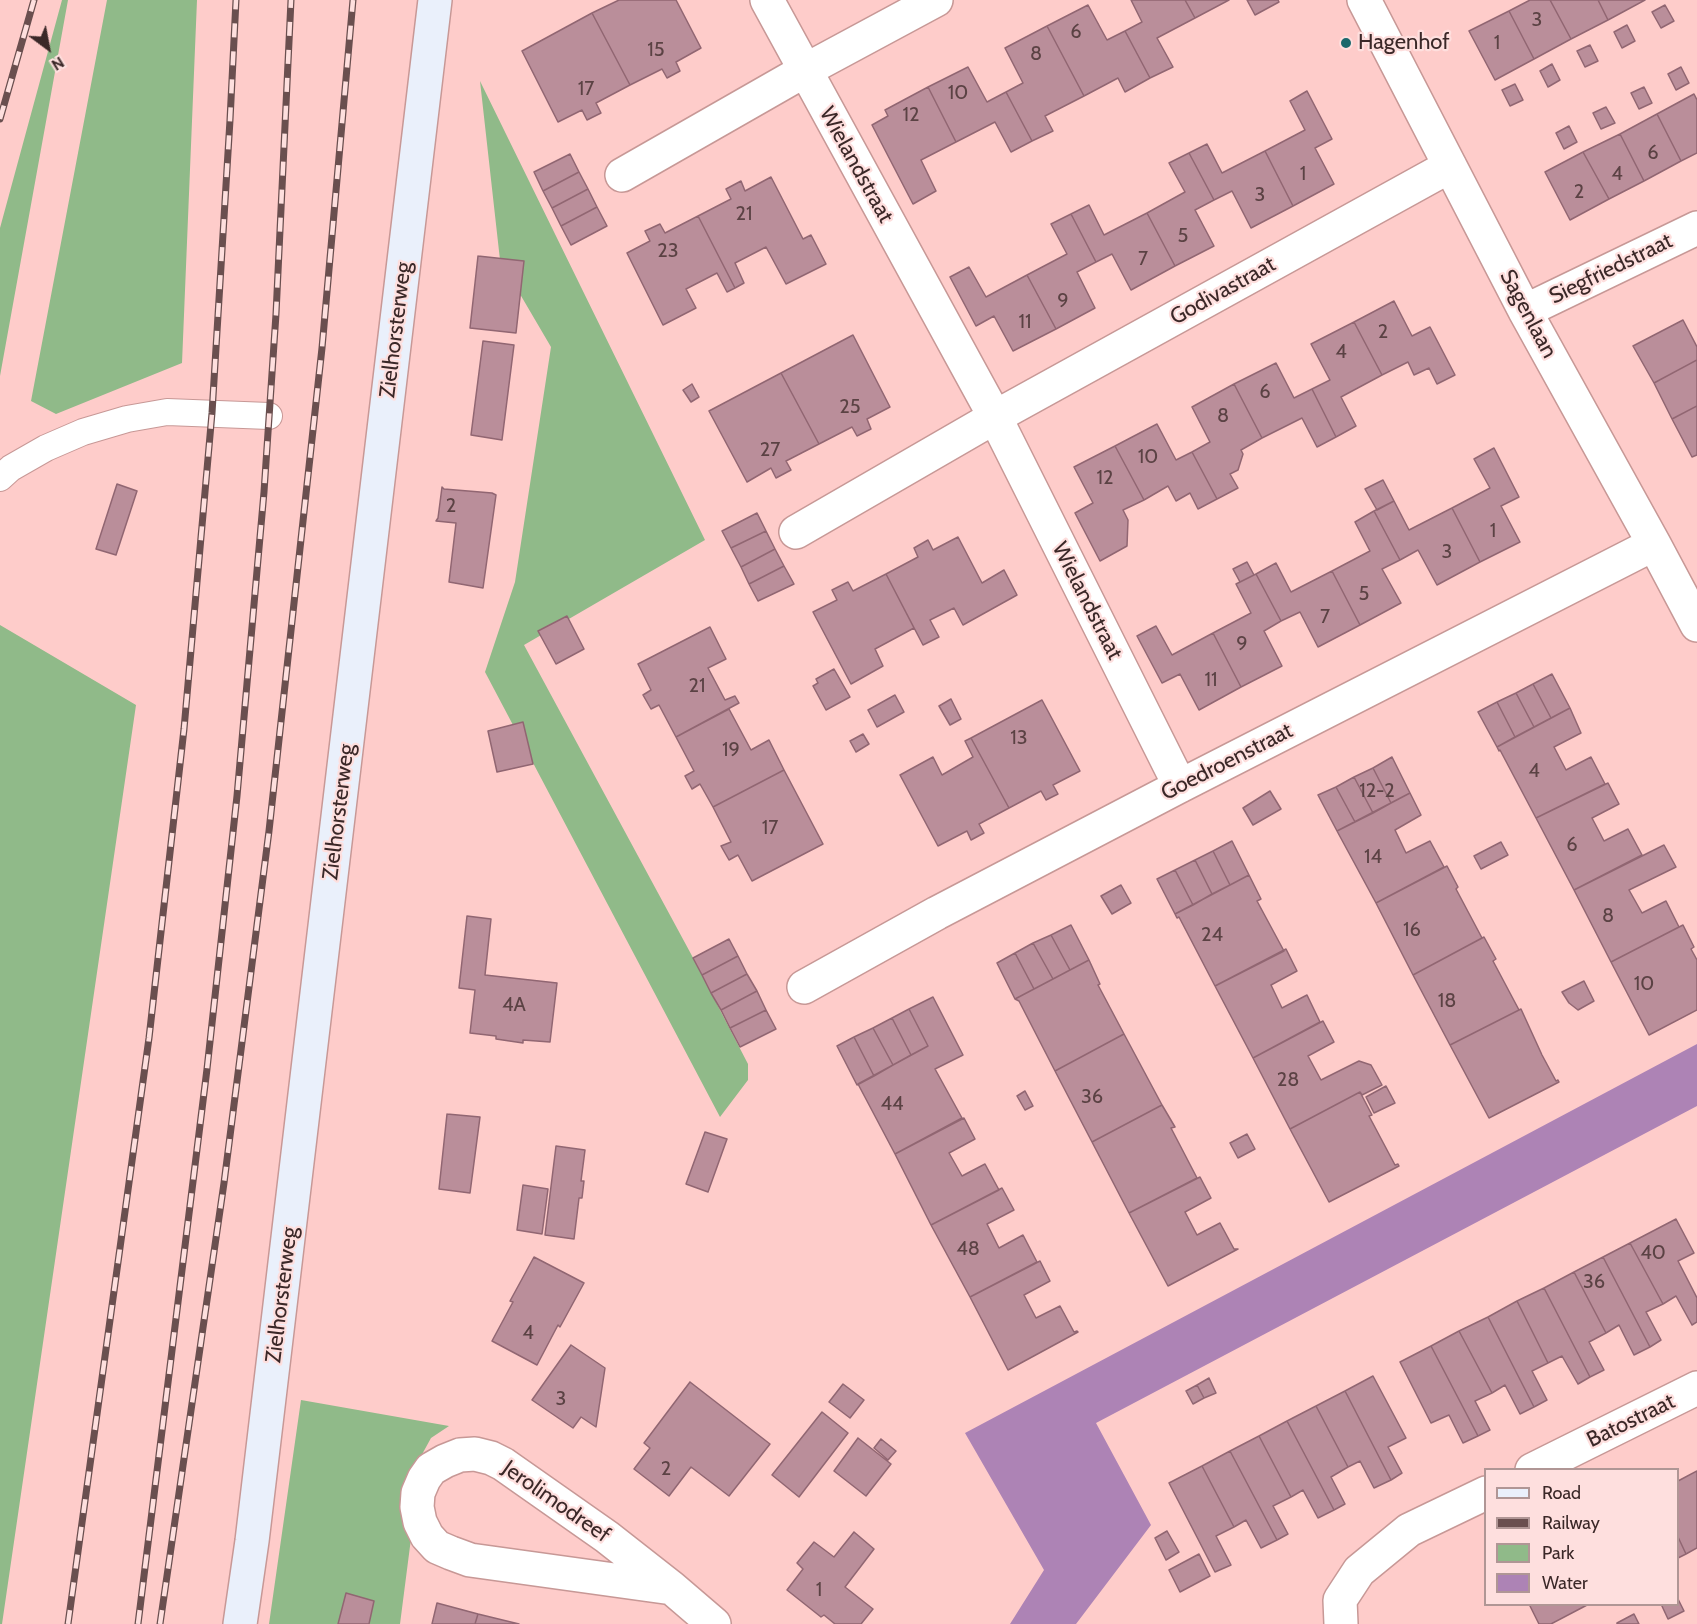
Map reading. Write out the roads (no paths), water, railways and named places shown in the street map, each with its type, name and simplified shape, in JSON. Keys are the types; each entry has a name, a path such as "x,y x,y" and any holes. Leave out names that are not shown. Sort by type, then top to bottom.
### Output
{"main road":[{"name":"Zielhorsterweg","path":"240,1624 255,1517 435,0"}],"street":[{"name":"Wielandstraat","path":"766,0 995,417 1180,786"},
{"path":"622,175 804,70 936,0"},
{"name":"Sagenlaan","path":"1364,0 1525,311 1697,625"},
{"name":"Godivastraat","path":"995,417 1450,166"},
{"name":"Siegfriedstraat","path":"1525,311 1697,228"},
{"path":"796,532 995,417"},
{"name":"Goedroenstraat","path":"804,987 937,913 1180,786 1654,544"},
{"name":"Batostraat","path":"1536,1468 1697,1388"},
{"name":"Jerolimodreef","path":"672,1588 470,1560 452,1554 437,1547 427,1536 420,1522 417,1508 418,1493 431,1469 445,1461 460,1455 475,1454 491,1458 607,1537 672,1588 714,1624"},
{"path":"1341,1624 1340,1600 1359,1571 1409,1530 1484,1493"}],"lane":[{"path":"0,478 11,468 46,448 83,432 127,419 167,412 269,416"}],"water":[{"path":"1697,1044 1697,1106 1096,1423 1151,1525 1076,1624 1010,1624 1044,1570 965,1433"}],"railway":[{"path":"0,119 34,0"},
{"path":"68,1624 149,1038 184,729 212,413 236,0"},
{"path":"138,1624 207,1069 237,796 264,492 276,314 291,0"},
{"path":"160,1624 224,1183 269,831 322,348 353,0"}],"place":[{"name":"Hagenhof","path":"1346,43"}]}
